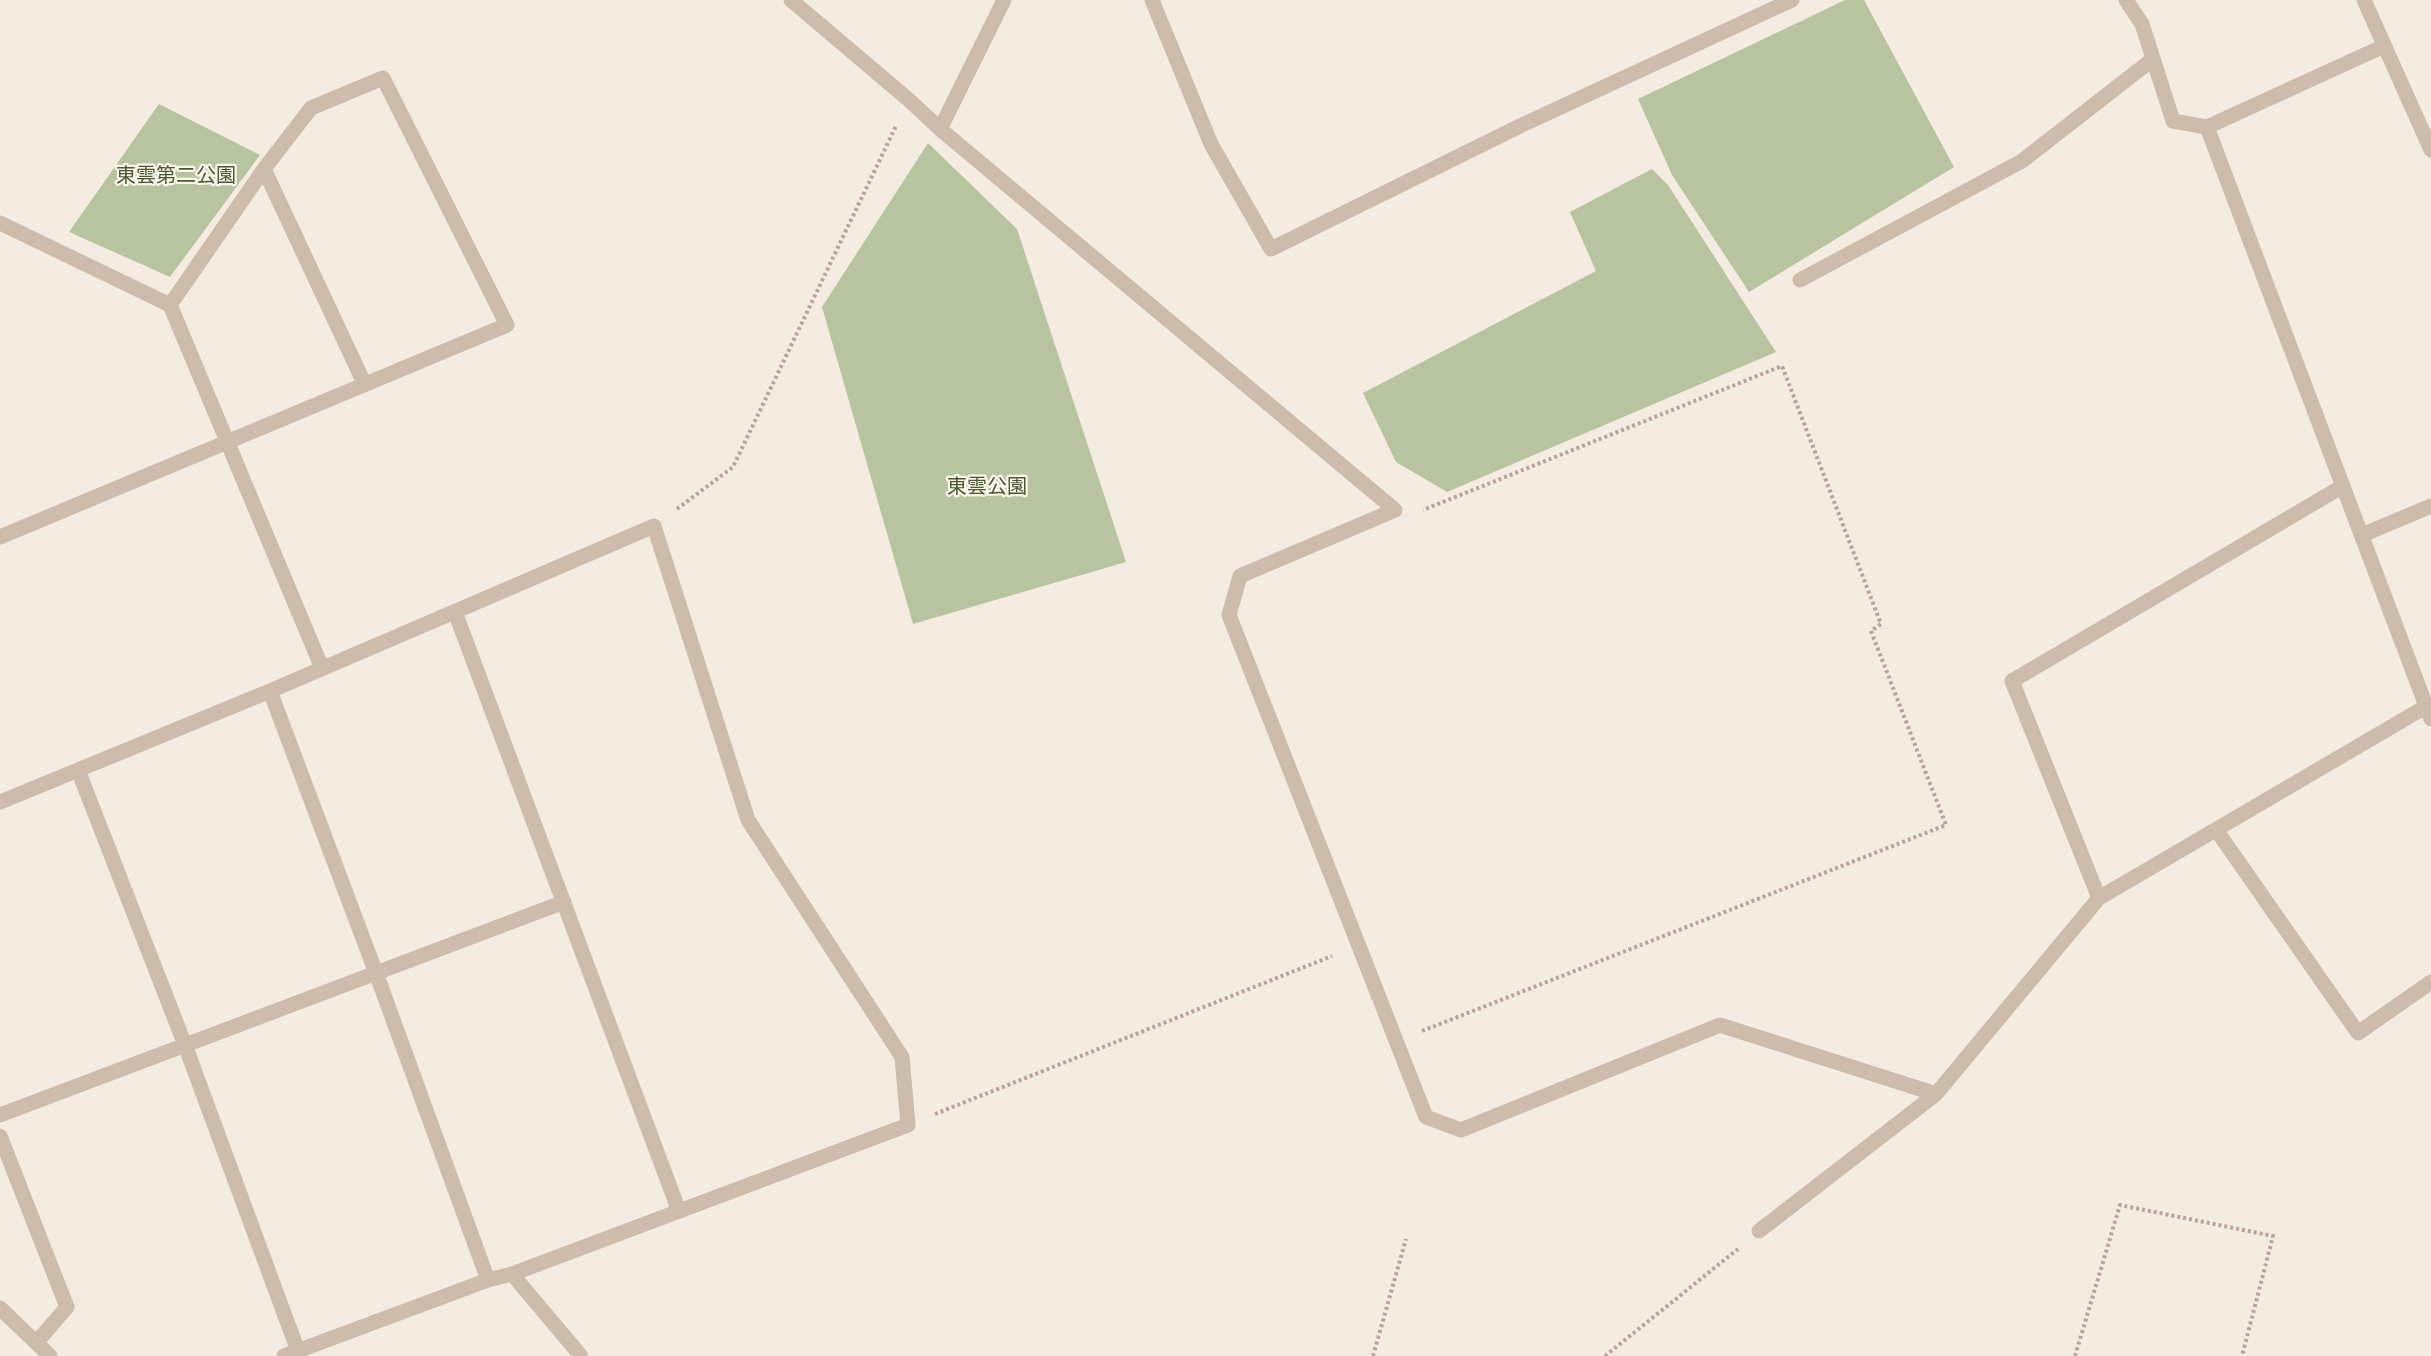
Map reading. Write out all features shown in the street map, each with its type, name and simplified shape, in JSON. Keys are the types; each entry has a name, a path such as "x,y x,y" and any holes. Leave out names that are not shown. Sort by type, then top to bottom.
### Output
{"street":[{"path":"791,0 940,129 1395,510 1240,576 1229,615 1426,1117 1461,1130 1720,1025 1936,1094"},
{"path":"940,129 1004,0"},
{"path":"1152,0 1211,144 1271,249 1522,125 1792,0"},
{"path":"2126,0 2142,24 2173,121 2207,127 2384,46"},
{"path":"2364,0 2384,46 2424,114 2431,150"},
{"path":"1800,280 2022,161 2153,59"},
{"path":"0,537 507,325 383,78 311,108 264,169 170,305"},
{"path":"1759,1231 1936,1094 2099,898 2429,712 2207,127"},
{"path":"264,169 365,385"},
{"path":"0,223 170,305 322,669"},
{"path":"2099,898 2012,681 2343,486"},
{"path":"2361,535 2431,506"},
{"path":"0,802 78,770 270,692 654,526 748,820 902,1057 908,1125 512,1274 488,1280 291,1353 185,1045 78,770"},
{"path":"455,612 679,1211"},
{"path":"270,692 488,1280"},
{"path":"2217,831 2358,1033 2431,982"},
{"path":"0,1115 564,902"},
{"path":"0,1136 67,1307 36,1343"},
{"path":"512,1274 581,1356"},
{"path":"0,1308 50,1356"}],"path":[{"path":"654,526 733,467 909,100"},
{"path":"1395,510 1402,518 1782,366 1881,624 1871,631 1946,825 1396,1041"},
{"path":"908,1125 1358,946"},
{"path":"2075,1356 2120,1205 2273,1236 2242,1356"},
{"path":"1605,1356 1759,1231"},
{"path":"1373,1356 1406,1239"}],"green space":[{"path":"1845,0 1864,0 1954,167 1749,292 1672,175 1638,99"},
{"name":"東雲第二公園","path":"159,104 260,155 170,277 69,232"},
{"name":"東雲公園","path":"928,143 1017,229 1126,562 913,624 822,307"},
{"path":"1652,169 1668,185 1776,352 1447,492 1396,462 1363,393 1596,271 1570,212"}]}
